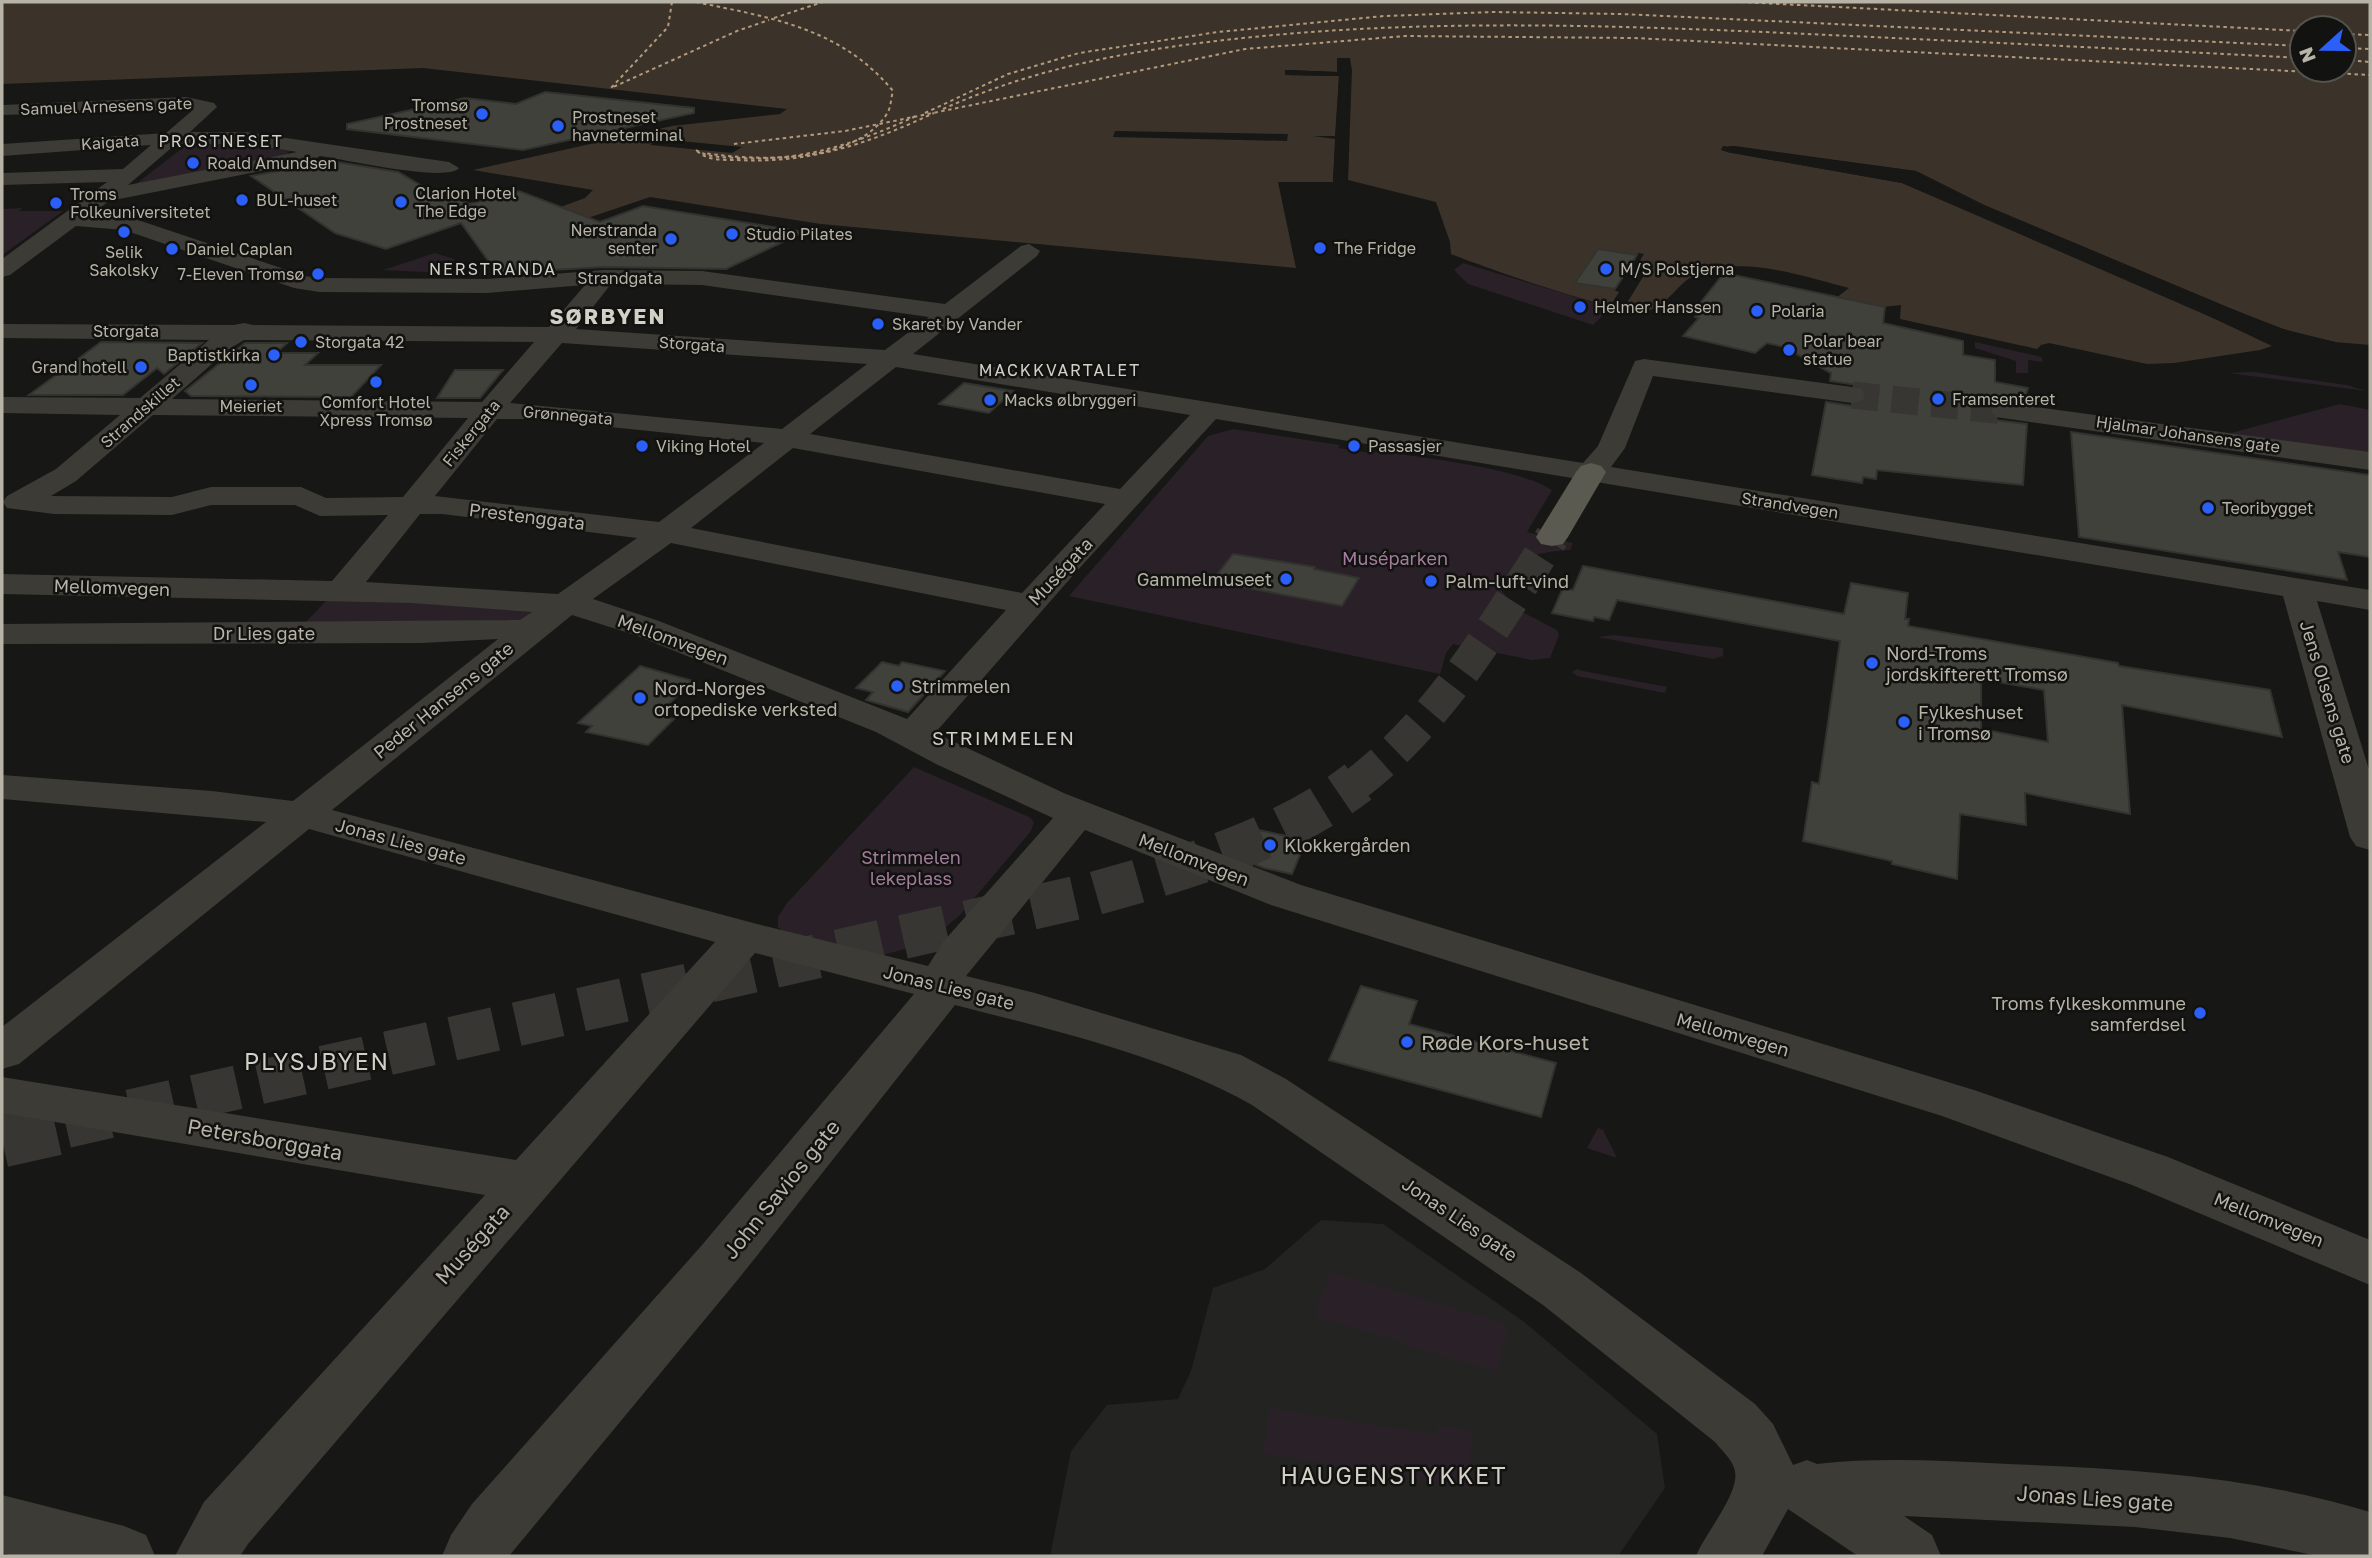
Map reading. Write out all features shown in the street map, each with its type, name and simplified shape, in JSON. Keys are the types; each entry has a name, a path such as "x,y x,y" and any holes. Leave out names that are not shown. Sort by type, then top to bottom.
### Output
{"main road":[{"path":"1552,537 1591,472"}],"street":[{"name":"Samuel Arnesens gate","path":"10,110 186,102 208,107 174,138"},
{"path":"2,129 10,110"},
{"path":"2,270 103,196 174,138"},
{"name":"Kaigata","path":"2,150 174,138 259,139 426,167"},
{"path":"103,196 331,151"},
{"path":"2,179 128,175"},
{"name":"Strandgata","path":"72,219 127,224 306,284 486,286 604,277 728,279 948,312"},
{"path":"948,312 1029,251"},
{"name":"Fiskergata","path":"341,592 490,410 604,277"},
{"name":"Strandskillet","path":"12,504 66,475 220,344 334,286"},
{"name":"Peder Hansens gate","path":"2,1052 527,631 568,604 948,312"},
{"name":"Storgata","path":"2,331 556,335 891,358 1210,410"},
{"path":"1591,472 1611,448 1644,367 1852,395"},
{"name":"Grønnegata","path":"2,405 490,410 685,425 784,439 1127,499"},
{"name":"Strandvegen","path":"1210,410 2370,600"},
{"name":"Muségata","path":"913,735 1210,410"},
{"name":"Hjalmar Johansens gate","path":"2005,411 2370,461"},
{"name":"Prestenggata","path":"12,504 172,506 211,496 301,496 320,507 442,505 663,532 1030,605"},
{"name":"Mellomvegen","path":"2,584 447,594 568,604 646,628 913,735 949,756 1078,814 1340,914 1852,1069 2063,1138 2214,1197 2370,1263"},
{"name":"Jens Olsens gate","path":"2297,588 2354,725 2370,837"},
{"name":"Dr Lies gate","path":"2,634 527,631"},
{"name":"Jonas Lies gate","path":"2,787 212,803 301,814 745,936 940,983 1165,1047 1224,1068 1269,1092 1583,1305 1735,1423 1793,1483 1910,1556"},
{"name":"John Savios gate","path":"472,1556 494,1525 721,1261 933,1004 940,983 958,953 1078,814"},
{"name":"Muségata","path":"206,1556 226,1523 745,936"},
{"name":"Petersborggata","path":"2,1095 528,1182"},
{"path":"1727,1556 1762,1497 1793,1483"},
{"name":"Jonas Lies gate","path":"1793,1483 2154,1500 2278,1516 2369,1541"},
{"path":"2,1524 124,1556"}],"shaded area":[{"path":"2,2 2370,2 2370,345 2335,342 2275,327 1984,205 1916,171 1735,146 1729,146 1727,152 1902,183 2152,289 2272,346 2174,363 2147,364 2049,343 2037,349 1900,319 1901,305 1874,308 1836,298 1849,288 1792,273 1754,267 1734,266 1697,274 1654,309 1646,311 1609,306 1519,279 1451,254 1450,242 1436,202 1348,180 1350,59 1337,58 1338,72 1286,70 1286,75 1339,76 1333,182 1278,182 1296,268 821,224 650,197 579,221 555,209 585,198 593,190 473,170 672,126 780,114 787,109 423,68 2,84"},
{"path":"1321,1220 1383,1224 1523,1321 1657,1434 1665,1488 1618,1556 1050,1556 1071,1451 1107,1405 1178,1399 1191,1371 1213,1288 1265,1269"}],"green space":[{"path":"189,143 247,144 290,151 287,154 136,184"},
{"path":"22,208 19,211 63,211 2,255 2,209"},
{"path":"435,253 454,259 454,262 427,272 383,270"},
{"path":"1463,263 1609,309 1593,325 1468,284 1454,270"},
{"path":"1975,342 2042,357 2042,362 2028,360 2028,373 2016,373 2016,361 1975,348"},
{"path":"2254,372 2347,385 2366,391 2228,373"},
{"path":"2340,404 2370,410 2370,456 2231,433"},
{"name":"Muséparken","path":"1233,429 1340,445 1338,448 1372,453 1380,451 1470,465 1537,482 1552,490 1527,532 1573,543 1570,550 1547,552 1527,558 1512,570 1502,591 1515,608 1557,630 1559,635 1550,658 1532,660 1453,644 1446,653 1440,674 1069,596 1208,436"},
{"path":"360,599 537,608 521,621 303,625 327,600"},
{"path":"1614,635 1723,648 1723,656 1713,659 1598,637"},
{"path":"1577,669 1667,687 1665,693 1577,676 1572,672"},
{"name":"Strimmelen lekeplass","path":"914,767 1029,817 1034,822 1031,831 960,915 927,943 883,955 782,931 778,927 778,917 787,903"},
{"path":"1598,1128 1603,1130 1617,1158 1587,1148"},
{"path":"1331,1272 1508,1324 1497,1372 1402,1344 1414,1302 1401,1342 1315,1316"},
{"path":"1270,1408 1437,1435 1438,1425 1472,1431 1469,1488 1263,1453"}],"pier":[{"path":"1337,58 1350,58 1352,70 1348,180 1345,181 1348,70 1347,61 1342,61 1336,182 1333,182 1335,139 1313,136 1335,136 1339,76 1285,75 1285,70 1337,72"},
{"path":"1115,131 1288,134 1287,141 1113,137"},
{"path":"660,139 742,147 732,153 650,145"},
{"path":"1723,146 1916,171 1984,205 2227,307 2291,332 2335,342 2322,343 2274,330 1983,208 1915,174 1729,149 1903,179 2154,286 2270,338 2275,345 1902,183 1727,152 1721,150"},
{"path":"1638,253 1644,254 1639,262 1651,264 1622,311 1609,308 1619,292 1614,290"}],"building":[{"path":"545,92 694,108 694,113 523,150 347,129 347,124 465,98 516,104"},
{"path":"331,161 398,172 448,201 457,199 470,204 519,191 600,222 643,206 804,232 726,269 604,267 497,273 461,223 386,249 335,233 251,176"},
{"name":"M/S Polstjerna","path":"1598,249 1637,255 1615,289 1575,283"},
{"name":"Framsenteret","path":"1724,273 1885,307 1883,323 1963,341 1963,355 1995,360 1995,382 2028,388 2023,403 2004,400 1994,402 1989,410 1995,420 2027,424 2023,485 1877,470 1876,479 1863,477 1862,483 1812,475 1826,402 1853,406 1864,402 1867,394 1863,386 1830,381 1831,373 1784,347 1767,343 1755,353 1683,336 1699,318 1695,317 1702,308 1697,307"},
{"name":"Grand hotell","path":"101,342 202,343 164,374 157,368 123,395 29,395"},
{"path":"245,343 287,343 276,353 318,353 305,365 381,365 351,397 191,396 185,391"},
{"path":"455,370 503,370 480,398 437,398"},
{"name":"Macks ølbryggeri","path":"964,383 1013,391 989,413 939,404"},
{"name":"Teoribygget","path":"2071,432 2370,475 2370,557 2338,552 2347,580 2079,537"},
{"name":"Gammelmuseet","path":"1233,554 1315,567 1314,569 1359,578 1342,606 1212,581"},
{"name":"Fylkeshuset i Tromsø","path":"1583,566 1844,614 1851,583 1908,593 1905,619 1909,619 1908,626 2118,663 2119,666 2270,690 2282,737 2122,705 2130,814 2025,793 2026,825 1960,814 1957,879 1803,841 1812,782 1819,784 1840,641 1617,600 1609,620 1594,617 1593,621 1552,613 1563,588 1573,590","holes":["1981,679 2044,690 2048,742 1981,729"]},
{"name":"Strimmelen","path":"882,662 899,666 902,662 945,671 908,712 866,700 873,692 856,688"},
{"name":"Nord-Norges ortopediske verksted","path":"640,666 693,681 657,715 674,719 648,745 586,732 592,726 578,723"},
{"name":"Klokkergården","path":"1244,827 1306,840 1292,874 1256,865 1258,860 1239,856 1240,852 1233,851"},
{"name":"Røde Kors-huset","path":"1361,986 1417,1001 1409,1024 1556,1063 1541,1117 1329,1060"}],"ferry route":[{"path":"672,2 668,27 611,88 737,31 769,20"},
{"path":"696,2 804,29 851,53 873,70 893,91 888,112 877,124"},
{"path":"774,18 823,2"},
{"path":"1741,2 2288,30"},
{"path":"925,113 1008,74 1079,53 1218,32 1384,16 1494,12 1622,14 2288,45"},
{"path":"943,109 1016,81 1128,54 1243,38 1379,28 1514,25 1650,28 2288,57"},
{"path":"2358,35 2370,35"},
{"path":"914,117 1245,49 1405,36 1634,38 2370,75"},
{"path":"2358,49 2370,49"},
{"path":"2358,61 2370,62"},
{"path":"697,151 711,158 727,160 790,159 863,142 934,113"},
{"path":"855,141 914,117"},
{"path":"877,124 914,117"},
{"path":"734,144 845,131 877,124"},
{"path":"855,141 877,124"},
{"path":"769,158 830,150 855,141"},
{"path":"769,158 807,154 855,141"},
{"path":"696,150 711,156 769,158"},
{"path":"704,153 769,158"}],"tunnel":[{"path":"1852,395 2005,411"},
{"path":"1356,784 1387,758 1441,700 1487,637 1552,537"},
{"path":"66,1126 1093,894 1197,863 1265,837 1328,803 1358,782"},
{"path":"2,1140 73,1124"}],"place":[{"name":"Tromsø Prostneset","path":"482,114"},
{"name":"Prostneset havneterminal","path":"558,126"},
{"name":"Roald Amundsen","path":"193,163"},
{"name":"BUL-huset","path":"242,200"},
{"name":"Clarion Hotel The Edge","path":"401,202"},
{"name":"Troms Folkeuniversitetet","path":"56,203"},
{"name":"Selik Sakolsky","path":"124,232"},
{"name":"Studio Pilates","path":"732,234"},
{"name":"Nerstranda senter","path":"671,239"},
{"name":"The Fridge","path":"1320,248"},
{"name":"Daniel Caplan","path":"172,249"},
{"name":"M/S Polstjerna","path":"1606,269"},
{"name":"7-Eleven Tromsø","path":"318,274"},
{"name":"Helmer Hanssen","path":"1580,307"},
{"name":"Polaria","path":"1757,311"},
{"name":"Skaret by Vander","path":"878,324"},
{"name":"Storgata 42","path":"301,342"},
{"name":"Polar bear statue","path":"1789,350"},
{"name":"Baptistkirka","path":"274,355"},
{"name":"Grand hotell","path":"141,367"},
{"name":"Comfort Hotel Xpress Tromsø","path":"376,382"},
{"name":"Meieriet","path":"251,385"},
{"name":"Framsenteret","path":"1938,399"},
{"name":"Macks ølbryggeri","path":"990,400"},
{"name":"Viking Hotel","path":"642,446"},
{"name":"Passasjer","path":"1354,446"},
{"name":"Teoribygget","path":"2208,508"},
{"name":"Gammelmuseet","path":"1286,579"},
{"name":"Palm-luft-vind","path":"1431,581"},
{"name":"Nord-Troms jordskifterett Tromsø","path":"1872,663"},
{"name":"Strimmelen","path":"897,686"},
{"name":"Nord-Norges ortopediske verksted","path":"640,698"},
{"name":"Fylkeshuset i Tromsø","path":"1904,722"},
{"name":"Klokkergården","path":"1270,845"},
{"name":"Troms fylkeskommune samferdsel","path":"2200,1013"},
{"name":"Røde Kors-huset","path":"1407,1042"}],"district":[{"name":"PROSTNESET","path":"221,141"},
{"name":"NERSTRANDA","path":"493,269"},
{"name":"SØRBYEN","path":"608,316"},
{"name":"MACKKVARTALET","path":"1060,370"},
{"name":"STRIMMELEN","path":"1004,737"},
{"name":"PLYSJBYEN","path":"317,1061"},
{"name":"HAUGENSTYKKET","path":"1394,1475"}]}
